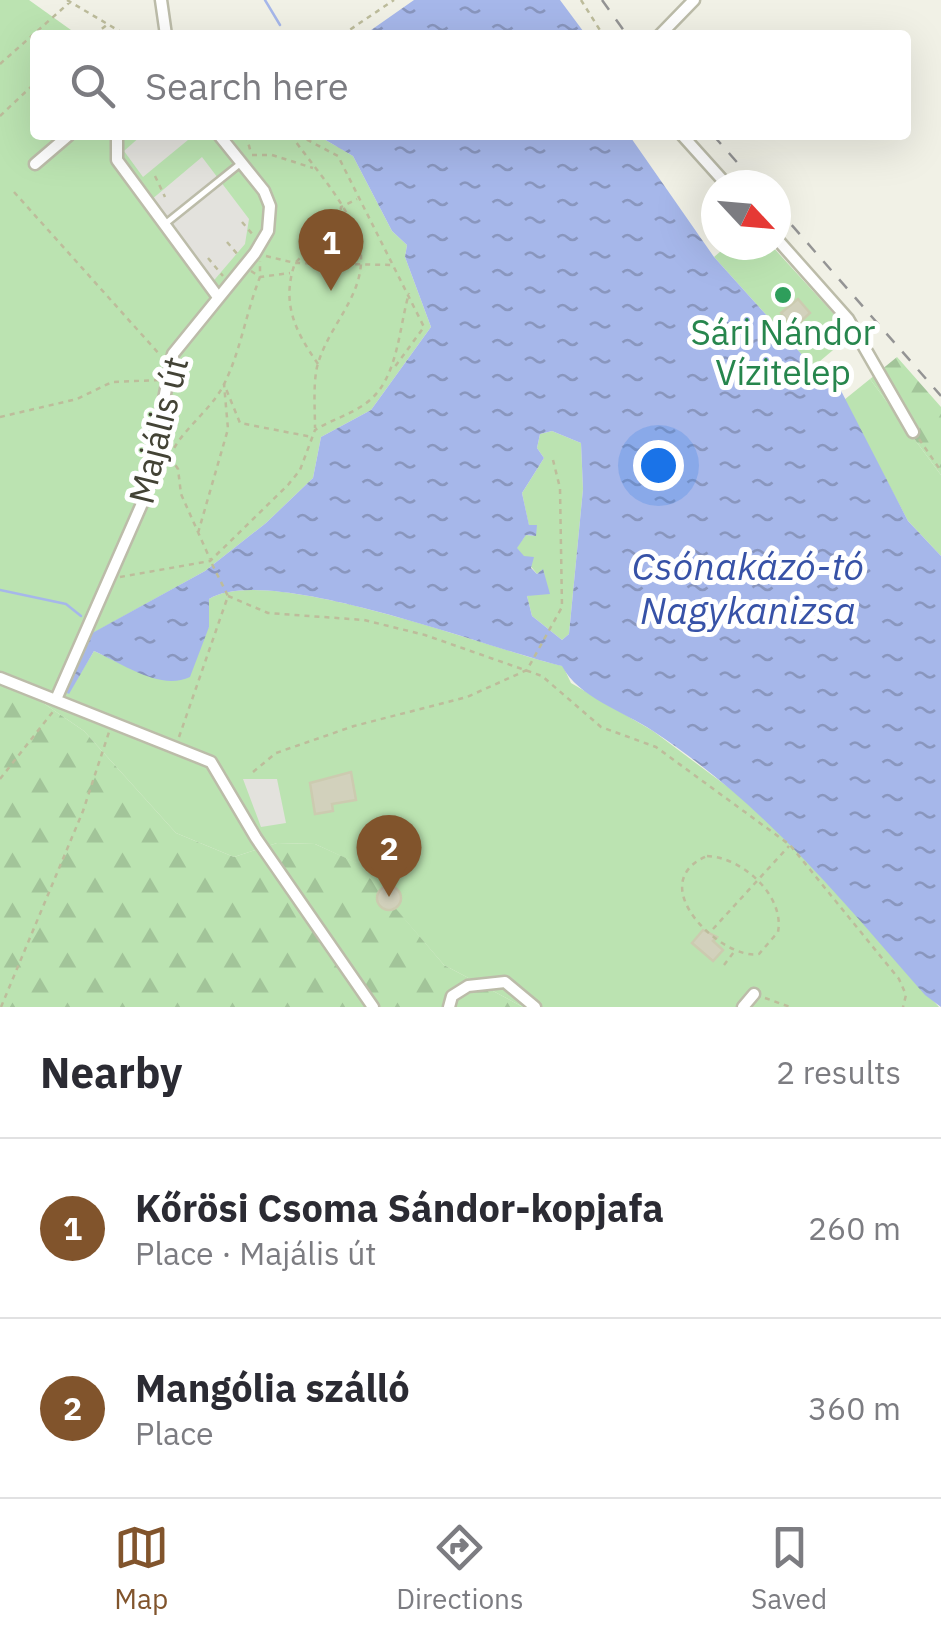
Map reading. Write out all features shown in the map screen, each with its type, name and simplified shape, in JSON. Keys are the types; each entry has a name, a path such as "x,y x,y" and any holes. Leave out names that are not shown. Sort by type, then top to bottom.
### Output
{"street":[{"path":"161,0 165,30"},
{"path":"665,30 694,0"},
{"path":"36,164 62,140"},
{"path":"117,140 117,160 162,226 218,296"},
{"path":"224,140 270,206 270,225 259,251"},
{"path":"687,140 714,170"},
{"name":"Majális út","path":"57,697 144,500 169,364 184,336 259,251"},
{"path":"791,255 848,319 913,432"},
{"path":"0,678 57,697 211,762 256,838 373,1007"},
{"path":"449,1007 452,996 468,986 505,982 535,1007"},
{"path":"743,1007 754,994"}],"lane":[{"path":"162,226 242,163"}],"path":[{"path":"349,30 394,0"},
{"path":"581,0 600,30"},
{"path":"37,30 69,1 118,30"},
{"path":"100,30 108,24"},
{"path":"0,64 30,37"},
{"path":"0,116 30,88"},
{"path":"248,140 252,155 272,155 315,168"},
{"path":"110,579 210,560 300,470 314,430 318,364 354,295 362,267 358,238 295,140"},
{"path":"308,140 338,156 424,327 372,399 314,430"},
{"path":"155,176 165,197"},
{"path":"14,192 169,364"},
{"path":"318,364 289,315 292,272 295,263 338,218 340,208 358,198"},
{"path":"242,222 259,251 260,277 224,384 210,408 174,444 170,456 198,532 228,596 268,613 364,620 426,635 542,676 601,727 671,757 790,845 899,980 906,995 903,1007"},
{"path":"227,242 260,277 292,272"},
{"path":"259,251 295,263 394,265"},
{"path":"208,258 230,284"},
{"path":"394,368 393,352 409,293"},
{"path":"0,418 77,399 112,382 167,380"},
{"path":"224,384 240,422 312,437"},
{"path":"198,532 228,429 224,384"},
{"path":"913,432 941,471"},
{"path":"154,455 170,456"},
{"path":"253,772 276,754 354,726 467,697 526,670 562,607 560,488 553,460"},
{"path":"175,747 228,596"},
{"path":"0,779 57,706 57,697"},
{"path":"1,1007 103,758 111,720"},
{"path":"712,930 790,845"},
{"path":"708,856 726,859 756,881 776,904 778,932 759,954 735,951 712,930 692,916 682,894 696,862 708,856"},
{"path":"724,964 735,951"},
{"path":"754,994 786,1007"}],"green space":[{"path":"0,0 29,0 71,30 30,30 30,140 326,140 353,156 392,231 407,245 405,257 431,327 371,410 321,437 313,478 266,523 205,571 86,637 68,694 94,651 150,677 209,627 209,599 238,591 279,592 328,600 563,666 571,683 653,731 744,799 798,848 939,1007 523,1007 444,965 356,863 315,844 277,843 234,857 176,833 84,731 17,685 0,682"},
{"name":"Sári Nándor Vízitelep","path":"717,260 785,260 852,334 813,367"},
{"path":"897,357 941,407 941,475 870,379"},
{"path":"870,379 941,475 941,556 908,521 844,400"},
{"path":"552,431 581,443 583,489 569,634 562,640 532,616 527,596 543,591 542,570 537,574 516,548 526,535 535,536 536,525 529,526 522,493 544,458 537,448 540,434"},
{"path":"0,682 17,685 84,731 176,833 234,857 277,843 315,844 357,863 444,965 523,1007 0,1007"}],"shaded area":[{"path":"136,140 188,140 143,177 124,151"},
{"path":"202,157 249,219 245,244 210,285 151,200"},
{"path":"243,779 277,779 286,823 261,827"}],"water":[{"path":"414,0 560,0 582,30 371,30"},
{"name":"Csónakázó-tó Nagykanizsa","path":"326,140 632,140 701,238 701,260 717,260 813,367 835,379 908,521 941,556 941,1007 925,995 766,821 694,760 579,687 562,666 328,600 279,592 238,591 209,599 209,627 190,677 166,681 154,678 94,651 69,694 65,692 85,637 205,571 266,523 313,478 321,437 371,410 431,327 405,257 407,245 392,231 353,156","holes":["552,431 581,443 583,489 569,634 562,640 532,616 527,596 550,594 543,569 537,574 531,568 534,557 524,556 517,548 526,535 536,536 537,525 529,525 522,493 544,458 537,448 540,434"]}],"building":[{"path":"798,299 810,313 794,328 781,313"},
{"path":"351,772 356,800 332,804 333,811 315,814 310,783"},
{"path":"389,886 398,889 398,907 389,910 380,907 377,898 380,889"},
{"path":"703,930 717,937 713,941 723,950 713,961 692,943"}],"waterway":[{"path":"265,0 280,25"},
{"path":"0,590 66,604 81,616"}],"railway":[{"path":"602,0 623,30"},
{"path":"717,140 744,170"},
{"path":"791,224 941,396"}],"place":[{"name":"Kőrösi Csoma Sándor-kopjafa","path":"331,291"},
{"name":"Sári Nándor Vízitelep","path":"783,295"},
{"name":"Mangólia szálló","path":"389,897"}]}
